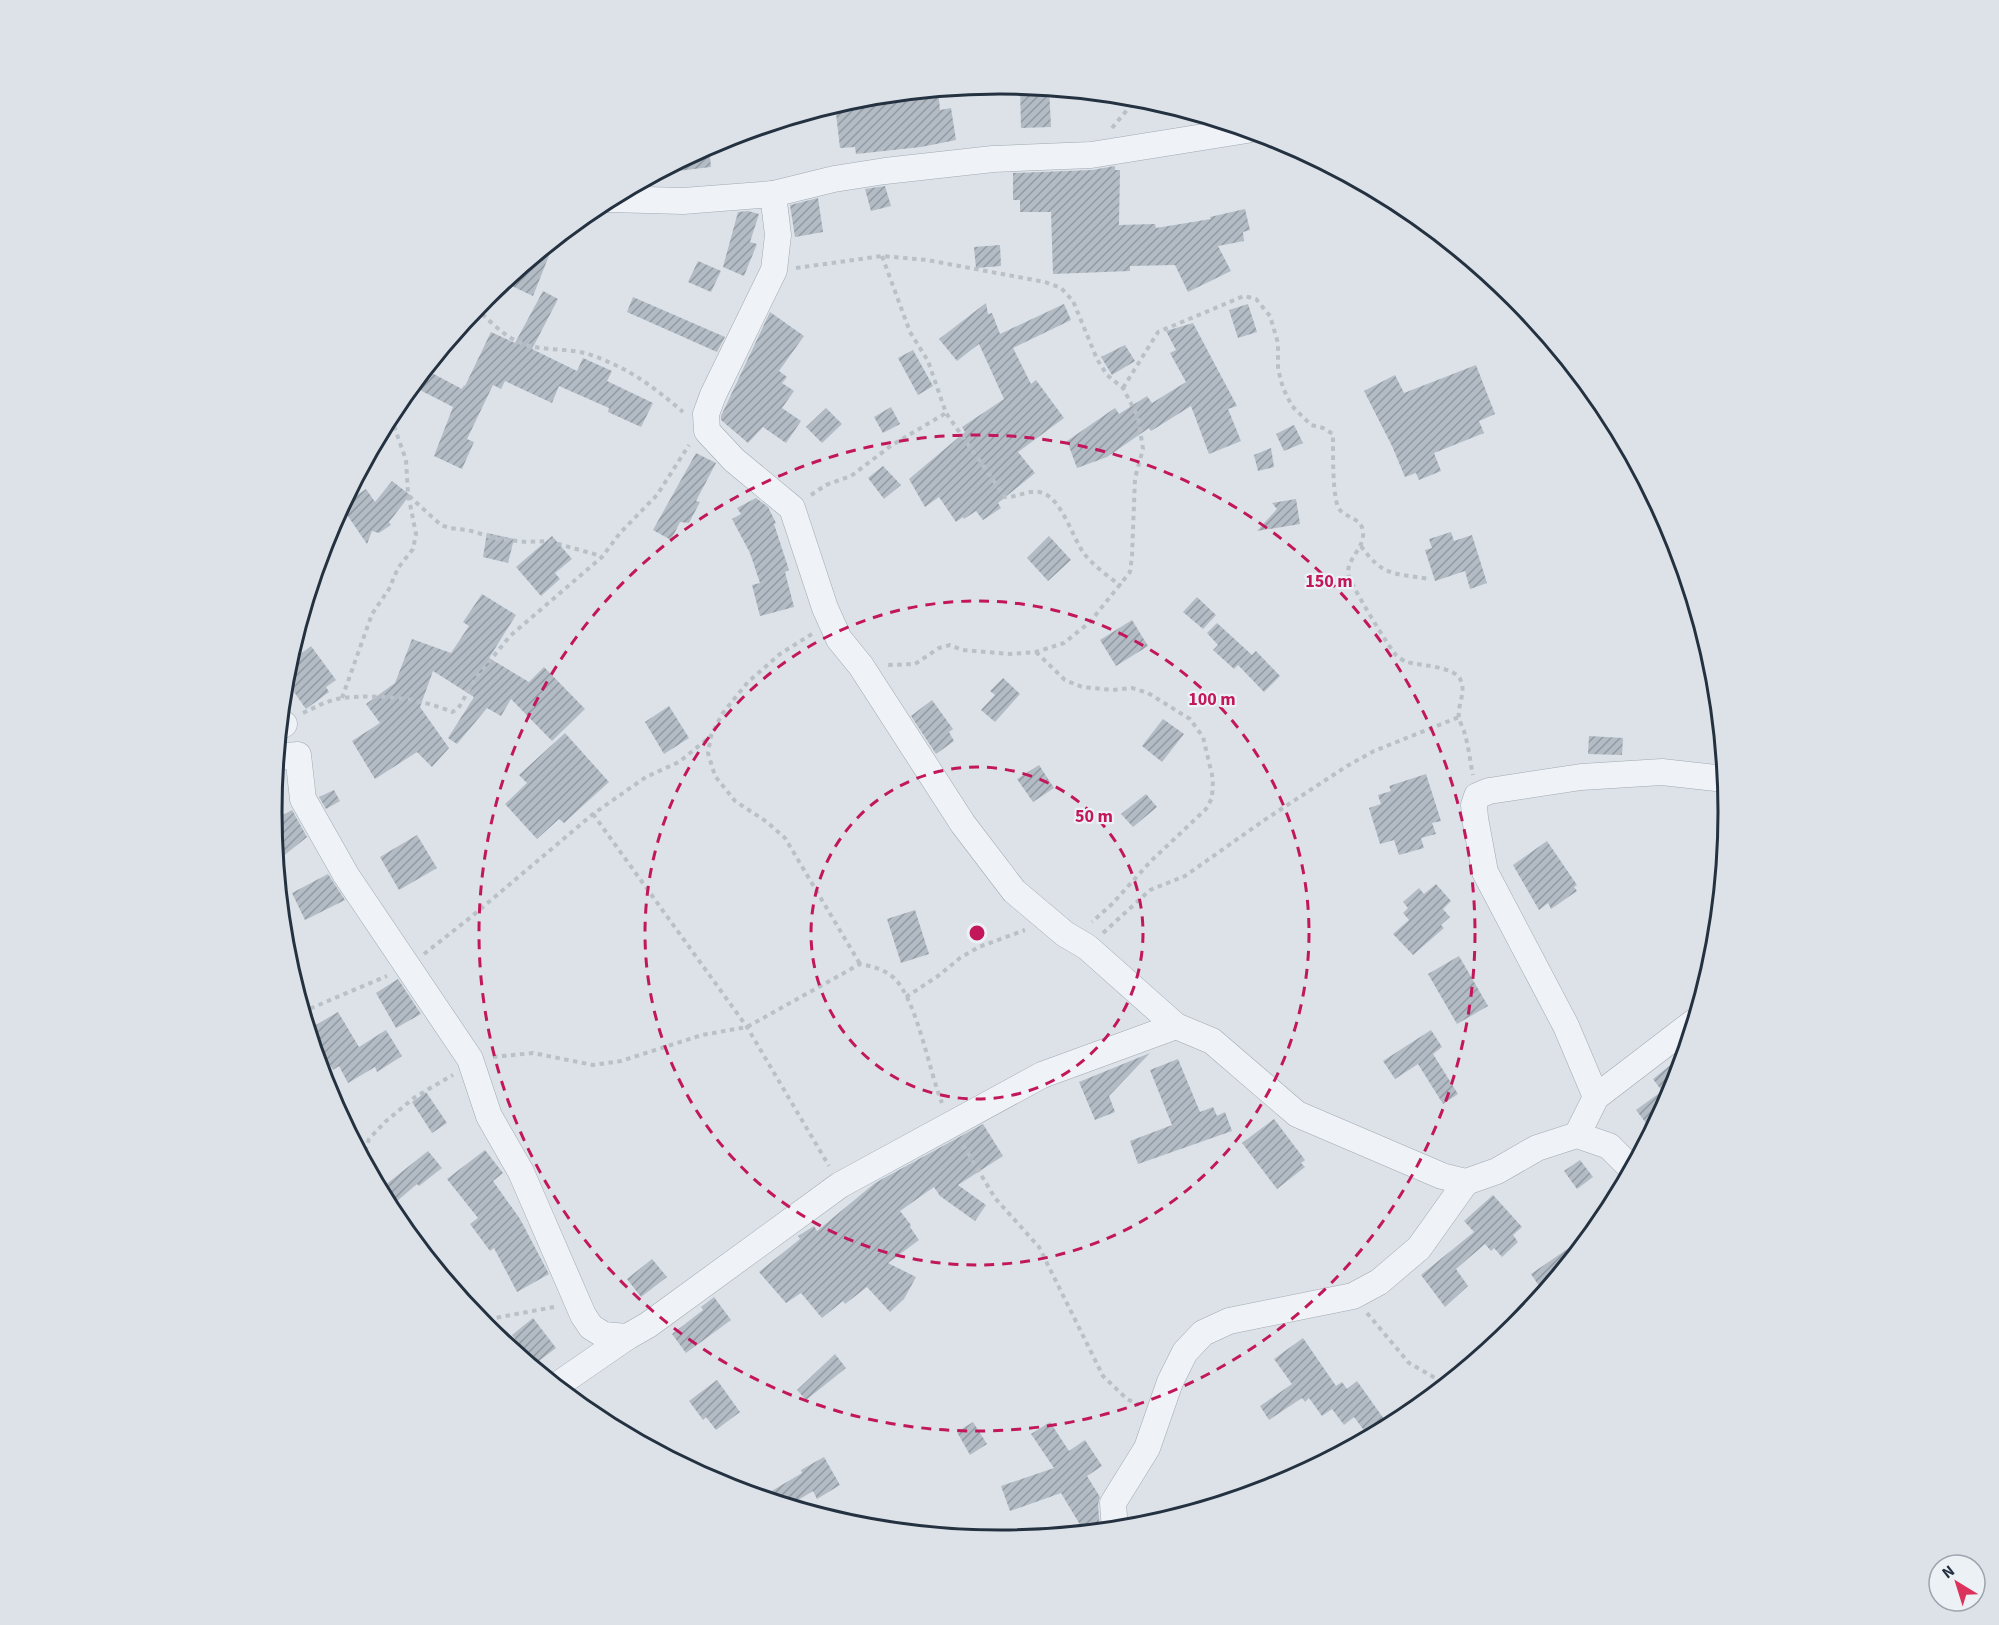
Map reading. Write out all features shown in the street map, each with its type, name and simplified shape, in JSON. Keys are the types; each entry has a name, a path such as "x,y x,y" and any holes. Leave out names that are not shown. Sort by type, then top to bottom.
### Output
{"street":[{"path":"627,199 683,201 773,194 834,179 885,171 993,159 1091,155 1229,133"},
{"path":"773,194 778,235 774,270 713,395 703,428 734,460 792,508 825,608 839,639 861,666 963,824 1014,891 1080,943 1176,1026 1212,1041 1297,1114 1442,1176 1466,1182 1497,1172 1537,1148 1577,1135 1609,1146 1626,1162"},
{"path":"284,756 298,755 303,799 346,875 470,1059 489,1116 521,1172 583,1315 591,1327 604,1335 627,1337"},
{"path":"1596,1097 1566,1026 1485,872 1475,818 1474,805 1477,796 1489,791 1581,777 1662,772 1717,778"},
{"path":"562,1382 648,1325 840,1185 1042,1075 1176,1026"},
{"path":"1577,1135 1596,1097 1683,1031"},
{"path":"1114,1521 1113,1503 1147,1448 1170,1382 1185,1352 1203,1333 1229,1321 1353,1296 1379,1282 1419,1248 1466,1182"}],"path":[{"path":"774,270 882,256 927,260 1045,282 1061,288 1073,301 1097,359 1107,375 1123,388 1138,417 1143,449 1135,478 1130,572 1090,622 1064,643 1035,652 1010,654 966,651 950,645 939,648 915,664 861,666"},
{"path":"882,256 910,332 928,361 946,413 1005,496 1012,497 1024,492 1036,491 1047,494 1068,523 1083,553 1121,586"},
{"path":"1123,388 1158,332 1244,296 1256,299 1270,316 1278,343 1278,369 1283,388 1292,406 1311,425 1333,434 1335,502 1340,511 1358,521 1363,530 1361,546 1352,560 1348,574 1354,588 1395,654 1406,662 1454,673 1461,680 1459,717 1465,734 1477,796"},
{"path":"288,722 323,703 342,698 387,697 435,704 452,712 458,709 475,679 510,636 602,557 657,495 691,441 703,428 665,396 624,368 586,353 524,345 504,333 483,314"},
{"path":"792,508 826,485 851,476 892,445 946,413"},
{"path":"342,698 372,614 389,589 398,568 414,549 416,534 408,495 406,460 395,426"},
{"path":"408,495 441,525 498,539 526,542 548,541 602,557"},
{"path":"1361,546 1372,562 1384,571 1429,579"},
{"path":"832,622 780,654 748,682 722,714 711,736 708,753 715,776 735,801 767,822 785,838 860,964"},
{"path":"1035,652 1065,680 1082,687 1113,690 1132,688 1148,693 1190,718 1203,737 1213,779 1212,798 1206,809 1145,867 1080,943"},
{"path":"1080,943 1150,890 1185,876 1347,766 1374,751 1459,717"},
{"path":"309,1009 407,967 471,917 593,814 646,777 679,762 711,736"},
{"path":"593,814 747,1027 840,1185"},
{"path":"906,997 979,947 1050,921"},
{"path":"366,1149 369,1138 385,1122 415,1097 447,1079 470,1059 533,1053 593,1065 621,1061 702,1035 747,1027 860,964 876,967 892,976 903,988 951,1125 995,1198 1039,1247 1103,1376 1127,1399 1159,1416"},
{"path":"1353,1296 1409,1363 1439,1380"},
{"path":"491,1319 558,1306 583,1315"}],"building":[{"path":"1020,95 1049,96 1051,127 1021,128"},
{"path":"939,98 940,110 951,108 956,140 921,147 856,154 855,147 840,148 836,114 859,108"},
{"path":"710,156 711,167 678,171"},
{"path":"1115,166 1115,170 1120,170 1119,225 1155,224 1156,228 1211,219 1210,217 1245,209 1250,230 1243,232 1244,241 1218,246 1231,271 1188,292 1175,265 1130,266 1130,271 1053,274 1051,212 1020,212 1020,200 1013,200 1013,173 1092,170"},
{"path":"885,186 891,206 871,211 865,189"},
{"path":"818,198 823,232 795,237 790,205"},
{"path":"748,211 759,214 750,242 757,244 744,276 723,267 738,212"},
{"path":"1000,245 1001,266 976,268 974,247"},
{"path":"550,253 533,296 512,286"},
{"path":"698,261 721,271 711,292 688,282"},
{"path":"543,291 558,299 532,349 577,371 583,358 612,371 607,381 653,403 641,427 608,412 609,408 559,386 552,403 505,381 501,389 493,385 467,439 474,442 462,469 434,456 453,407 420,390 430,375 432,373 462,389 491,332 515,343"},
{"path":"633,297 725,337 717,352 627,312"},
{"path":"986,303 988,314 992,313 1000,334 1064,304 1071,320 1013,348 1031,384 1036,380 1064,418 1018,452 1035,473 998,503 1001,508 983,520 976,511 956,522 939,497 925,507 909,479 965,432 962,427 1004,399 979,344 957,361 939,339"},
{"path":"1248,304 1257,332 1238,338 1229,310"},
{"path":"770,312 804,336 779,371 787,377 782,383 794,391 782,408 801,421 786,443 763,427 748,443 721,420 721,416"},
{"path":"1193,323 1237,406 1228,409 1241,441 1209,454 1191,406 1151,431 1149,428 1107,457 1077,468 1067,441 1115,408 1119,414 1147,396 1152,403 1186,382 1170,353 1176,350 1166,331"},
{"path":"1125,345 1135,361 1112,375 1101,357"},
{"path":"913,350 933,386 918,395 898,358"},
{"path":"1476,365 1495,414 1479,421 1484,433 1434,453 1441,471 1419,480 1416,473 1405,477 1364,391 1395,375 1404,393"},
{"path":"891,407 900,424 883,433 874,417"},
{"path":"826,408 842,424 822,443 806,427"},
{"path":"1294,425 1303,443 1284,451 1276,434"},
{"path":"1271,448 1274,467 1258,471 1254,455"},
{"path":"696,453 716,463 696,501 700,502 689,523 680,522 671,540 653,530"},
{"path":"883,466 901,485 884,499 868,478"},
{"path":"392,481 410,495 389,522 391,525 379,533 372,531 367,544 347,515 355,496 366,489 375,502"},
{"path":"756,498 768,507 776,523 774,524 789,570 785,572 794,607 760,616 752,585 760,583 750,553 732,519 741,514 737,508"},
{"path":"1296,499 1300,524 1257,531 1277,509 1272,503"},
{"path":"1451,532 1454,541 1472,535 1487,583 1470,589 1465,571 1435,581 1425,550 1432,548 1429,539"},
{"path":"487,533 514,539 508,563 483,557"},
{"path":"552,536 572,559 555,573 560,579 541,596 516,567"},
{"path":"1049,536 1071,560 1048,581 1027,558"},
{"path":"482,594 516,615 489,658 529,682 544,667 585,709 552,741 511,699 501,716 487,708 457,744 448,738 474,697 433,671 420,707 449,748 432,767 417,752 375,779 352,741 380,723 366,704 395,683 412,639 451,653 469,626 463,622"},
{"path":"1197,597 1216,615 1203,629 1183,612"},
{"path":"1132,620 1148,646 1116,666 1100,640"},
{"path":"1217,623 1252,655 1256,651 1280,676 1264,692 1238,665 1234,669 1213,650 1218,645 1207,633"},
{"path":"311,646 336,680 326,687 329,692 306,709 292,690 299,655"},
{"path":"1003,678 1020,694 995,722 981,710 995,695 990,691"},
{"path":"932,700 953,729 949,732 954,741 936,754 911,716"},
{"path":"669,706 689,738 664,754 645,722"},
{"path":"1163,719 1184,734 1162,762 1142,746"},
{"path":"565,733 609,782 564,823 559,819 537,839 505,804 527,783 519,775"},
{"path":"1589,736 1623,738 1622,755 1588,754"},
{"path":"1039,765 1054,788 1033,802 1017,779"},
{"path":"1426,774 1441,821 1432,823 1436,834 1421,838 1424,848 1399,855 1394,840 1380,844 1369,808 1381,804 1378,795 1391,791 1389,786"},
{"path":"334,790 340,801 326,809 319,797"},
{"path":"1146,794 1157,807 1133,827 1121,814"},
{"path":"292,810 307,837 283,856 282,815"},
{"path":"417,835 437,868 399,890 380,857"},
{"path":"1547,841 1577,885 1574,887 1577,891 1551,909 1548,903 1539,910 1513,865"},
{"path":"328,874 345,900 305,920 292,893"},
{"path":"1436,884 1451,901 1443,909 1450,917 1441,925 1444,928 1413,955 1393,934 1409,920 1403,913 1408,908 1403,902 1419,888 1424,894"},
{"path":"915,910 929,954 901,963 887,919"},
{"path":"1459,956 1488,1006 1457,1024 1428,974"},
{"path":"398,979 421,1014 396,1028 376,993"},
{"path":"338,1012 359,1047 386,1030 402,1056 377,1072 375,1067 348,1083 339,1066 333,1070 325,1056 315,1026"},
{"path":"1431,1030 1442,1047 1433,1054 1458,1094 1443,1104 1418,1064 1395,1079 1383,1061"},
{"path":"1150,1053 1109,1096 1115,1112 1095,1120 1079,1082"},
{"path":"1178,1059 1200,1112 1213,1107 1217,1116 1225,1112 1232,1131 1138,1164 1130,1141 1172,1125 1150,1070"},
{"path":"1671,1064 1661,1090 1653,1079"},
{"path":"426,1092 447,1123 432,1133 412,1102"},
{"path":"1661,1092 1646,1123 1636,1110"},
{"path":"1274,1119 1305,1160 1301,1163 1305,1167 1277,1189 1242,1143"},
{"path":"983,1124 1003,1156 958,1185 986,1205 975,1221 940,1196 934,1187 900,1211 919,1240 888,1263 916,1277 904,1299 890,1312 867,1287 845,1304 843,1301 822,1318 801,1293 786,1303 759,1272 800,1239 798,1236 814,1226 817,1231 875,1183"},
{"path":"485,1150 503,1173 493,1181 520,1219 549,1274 517,1292 494,1248 490,1251 470,1224 478,1218 447,1179"},
{"path":"428,1151 442,1168 419,1186 417,1184 397,1201 386,1184"},
{"path":"1580,1160 1593,1177 1577,1189 1564,1171"},
{"path":"1493,1195 1522,1227 1513,1235 1518,1242 1502,1257 1494,1248 1491,1251 1485,1244 1456,1269 1468,1286 1445,1307 1421,1275 1474,1232 1464,1221"},
{"path":"1572,1246 1539,1286 1531,1274"},
{"path":"652,1259 667,1277 641,1297 627,1279"},
{"path":"714,1297 731,1320 686,1353 672,1334 703,1310 701,1307"},
{"path":"533,1318 556,1348 538,1362 524,1350 512,1335"},
{"path":"1303,1338 1336,1386 1342,1382 1347,1389 1357,1381 1383,1418 1364,1430 1354,1417 1344,1425 1332,1409 1322,1416 1309,1398 1305,1402 1302,1398 1269,1420 1260,1406 1292,1384 1274,1359"},
{"path":"835,1354 846,1368 806,1400 797,1390"},
{"path":"717,1380 740,1412 716,1430 706,1417 703,1420 689,1401"},
{"path":"973,1422 987,1444 970,1455 957,1432"},
{"path":"1050,1422 1069,1451 1085,1440 1102,1466 1087,1476 1100,1497 1098,1504 1099,1523 1080,1525 1061,1493 1010,1511 1001,1486 1054,1468 1031,1434"},
{"path":"824,1457 840,1485 817,1499 813,1491 797,1501 770,1492 802,1473 801,1470"}]}
